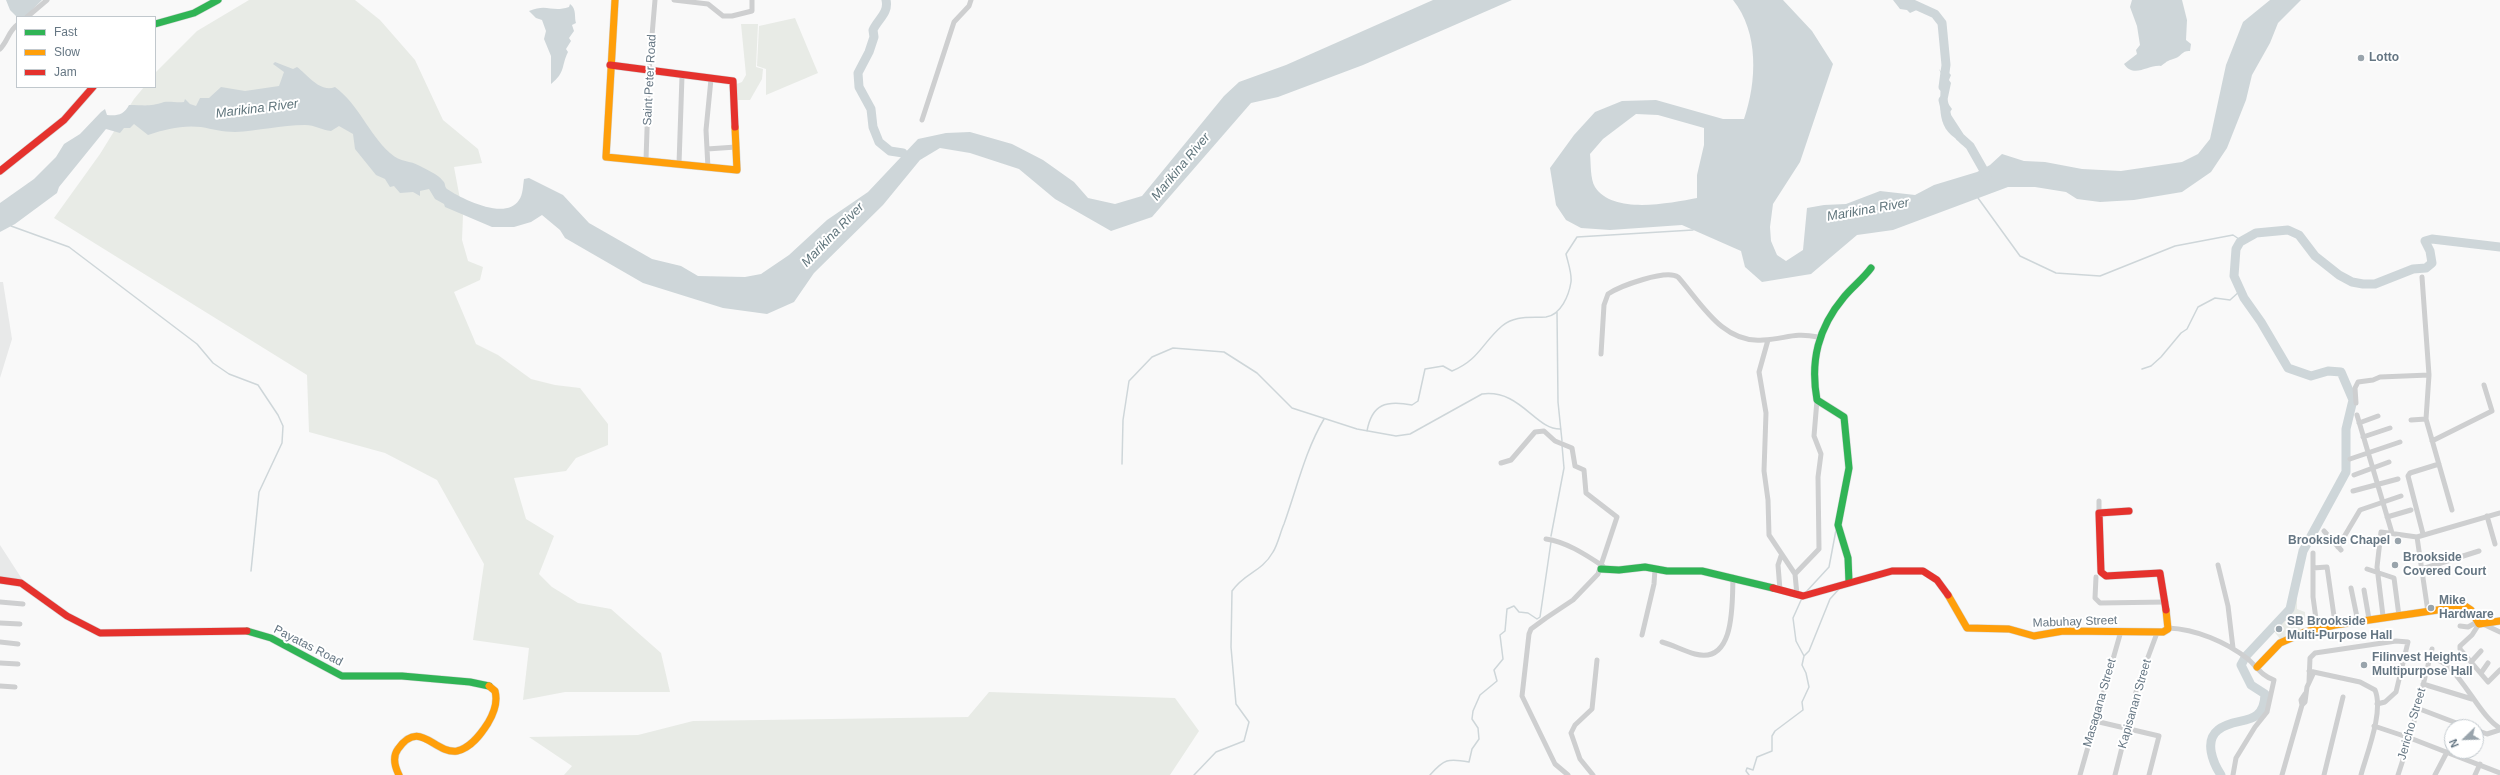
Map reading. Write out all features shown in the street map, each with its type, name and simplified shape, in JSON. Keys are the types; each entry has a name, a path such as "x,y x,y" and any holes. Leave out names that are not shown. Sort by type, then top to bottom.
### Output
{"street":[{"path":"28,16 47,0"},
{"path":"156,24 194,13 218,0"},
{"path":"610,65 682,76 733,81 737,170 606,157 610,65 615,0"},
{"name":"Saint Peter Road","path":"646,160 649,71 655,0"},
{"path":"674,0 709,2 723,16 732,16 752,11 752,0"},
{"path":"922,120 954,22 969,6 971,0"},
{"path":"0,49 6,43 9,32 16,26"},
{"path":"679,164 682,76"},
{"path":"708,168 707,149 711,79"},
{"path":"0,171 64,120 92,88"},
{"path":"707,149 736,147"},
{"path":"1795,574 1819,549 1818,485 1821,454 1814,436 1817,400 1813,367 1818,338 1844,298 1871,268"},
{"path":"1601,354 1604,305 1608,294 1626,285 1669,274 1678,277 1722,329 1751,340 1768,340 1792,335 1818,338"},
{"path":"2422,277 2429,375 2426,419 2452,510"},
{"path":"1768,340 1759,372 1766,413 1764,481 1768,500 1769,535 1781,556 1795,574 1797,595"},
{"path":"2356,403 2355,388 2358,382 2373,380 2380,377 2429,375"},
{"path":"2432,441 2490,412 2492,409 2484,385"},
{"path":"1546,539 1556,541 1586,554 1602,567 1619,570 1645,567 1655,569 1702,571 1733,577 1797,595 1809,594 1849,582 1848,558 1838,525 1849,468 1844,417 1817,400"},
{"path":"2357,415 2376,485 2392,533"},
{"path":"2359,423 2378,416"},
{"path":"2411,420 2426,419"},
{"path":"2363,437 2390,428"},
{"path":"1502,463 1511,460 1527,440 1539,430 1562,444 1572,448 1575,466 1584,470 1586,493 1617,517 1602,567 1573,600 1531,629 1529,634 1522,696 1556,764 1568,775"},
{"path":"2350,459 2400,442"},
{"path":"2354,475 2389,462"},
{"path":"2423,534 2408,474 2439,464"},
{"path":"2354,491 2398,479"},
{"path":"2324,531 2340,548 2360,510 2401,496"},
{"path":"2098,501 2103,575 2158,572 2161,575 2166,602 2167,630 2195,632 2233,648 2257,667 2263,675 2274,680 2270,705 2267,712 2254,727 2236,758 2233,775"},
{"path":"2387,517 2411,510"},
{"path":"2099,513 2129,511"},
{"path":"2383,617 2377,573 2382,532 2417,537 2423,534 2500,513"},
{"path":"2487,516 2495,544"},
{"path":"2417,537 2428,612"},
{"path":"2422,569 2480,550"},
{"path":"2313,553 2313,597 2317,628"},
{"path":"1780,590 1778,565 1781,556"},
{"path":"2218,565 2229,616 2233,648"},
{"path":"2313,568 2327,567 2335,624"},
{"path":"1642,635 1654,584 1655,569"},
{"name":"Mabuhay Street","path":"1849,582 1903,569 1923,571 1941,584 1953,600 1964,624 1970,629 2009,629 2021,634 2034,636 2063,631 2121,631 2157,633 2167,630"},
{"path":"2367,569 2394,578 2399,616"},
{"path":"1662,642 1700,654 1710,653 1721,647 1727,638 1730,622 1733,577"},
{"path":"2096,577 2094,598 2100,603 2166,602"},
{"name":"Payatas Road","path":"0,580 21,583 67,616 100,633 248,631 271,638 342,676 402,676 477,683 487,686 495,691 498,702 494,713 469,745 452,751 425,737 411,737 402,743 395,755 395,766 399,775"},
{"path":"2351,588 2358,622"},
{"path":"2364,590 2369,620"},
{"path":"0,602 23,604"},
{"path":"2257,667 2283,641 2317,628 2383,617 2465,606 2470,608 2473,615 2480,623 2500,632"},
{"path":"2460,626 2500,621"},
{"path":"0,623 20,624"},
{"path":"2480,623 2472,635 2459,647 2489,682 2500,670"},
{"name":"Masagana Street","path":"2080,775 2121,631"},
{"name":"Kapisanan Street","path":"2115,775 2138,684 2157,633"},
{"path":"2282,775 2302,705 2305,701 2305,694 2312,671 2310,658 2315,653 2396,641 2408,642 2396,692 2385,702 2377,704"},
{"path":"0,642 18,644"},
{"name":"Jericho Street","path":"2398,775 2410,738 2432,649"},
{"path":"2471,662 2481,651"},
{"path":"2430,659 2435,658 2446,664 2457,676 2472,699 2500,729 2487,734 2484,733"},
{"path":"1594,775 1580,759 1571,733 1575,725 1592,709 1597,660"},
{"path":"0,663 18,664"},
{"path":"2481,673 2488,663"},
{"path":"2312,671 2366,684 2374,690 2377,704 2374,726 2360,775"},
{"path":"2423,684 2472,699"},
{"path":"0,686 15,687"},
{"path":"2324,775 2343,696"},
{"path":"2417,708 2446,719"},
{"path":"2095,721 2159,736 2149,775"},
{"path":"2374,726 2444,751"},
{"path":"2435,775 2444,758"},
{"path":"2466,759 2500,773"},
{"path":"2475,775 2480,764"}],"shaded area":[{"path":"249,0 355,0 380,20 415,60 443,120 478,149 482,163 454,167 463,215 462,240 468,261 483,267 480,280 454,292 476,344 498,355 531,379 555,385 580,388 608,424 608,445 576,458 566,471 514,478 526,519 554,536 539,574 552,587 578,603 611,609 661,653 670,692 565,692 523,700 529,648 473,640 484,564 437,480 385,453 309,432 307,375 54,218 100,154 134,99 143,88 156,88 156,72 197,31"},
{"path":"795,18 818,73 766,95 766,69 757,66 759,26"},
{"path":"741,24 758,24 756,67 763,69 762,79 750,100 736,100 734,85 742,82 746,75"},
{"path":"0,282 3,282 12,339 0,378"},
{"path":"0,545 22,579 0,580"},
{"path":"2294,597 2297,597 2297,609 2305,612 2305,623 2299,626 2301,630 2280,639 2273,630 2289,614"},
{"path":"989,692 1175,698 1199,731 1170,775 564,775 572,766 529,737 638,735 693,721 968,717"}],"water":[{"path":"6,0 42,0 26,16 16,16 10,10"},
{"name":"Marikina River","path":"1433,0 1512,0 1363,65 1278,97 1251,103 1152,217 1111,231 1055,199 1019,169 970,153 940,148 920,160 883,205 814,273 794,302 767,314 723,308 643,283 565,238 560,230 542,215 531,222 514,227 492,227 445,207 444,204 435,199 429,189 420,191 420,196 413,192 400,193 394,186 390,187 385,179 376,175 355,149 353,134 339,126 331,131 305,125 235,132 201,127 181,127 148,135 134,124 130,128 124,128 120,133 106,129 59,187 57,193 15,224 0,232 0,203 34,179 56,157 64,144 80,134 105,109 107,115 117,115 125,111 129,105 154,105 164,102 184,102 185,99 190,104 196,106 200,98 209,98 221,87 245,91 279,86 284,72 273,64 275,62 293,69 297,67 314,82 324,88 335,87 351,102 382,145 390,153 402,160 416,164 435,174 444,182 447,189 463,198 484,206 504,209 513,206 519,200 522,193 524,179 529,178 563,195 589,223 652,259 681,266 698,276 745,277 761,274 789,255 827,220 868,192 918,139 946,133 970,132 1012,144 1043,160 1074,182 1088,198 1115,204 1142,196 1224,96 1239,82 1286,65"},
{"name":"Marikina River","path":"1733,0 1783,0 1812,31 1833,64 1800,162 1773,204 1770,227 1771,241 1777,255 1786,261 1803,250 1807,208 1824,205 1846,204 1880,191 1915,195 1934,185 1977,172 1990,165 2002,154 2024,161 2045,162 2082,169 2121,171 2182,162 2198,154 2210,139 2226,65 2243,22 2270,0 2301,0 2278,23 2270,43 2252,75 2246,100 2227,148 2211,172 2182,192 2134,200 2100,202 2077,199 2066,192 2035,187 2008,187 1893,230 1857,235 1811,274 1762,282 1745,267 1741,251 1682,225 1610,230 1581,228 1566,220 1556,205 1550,168 1574,135 1595,112 1622,101 1656,100 1723,119 1744,119 1751,89 1753,58 1748,27","holes":["1636,114 1658,115 1704,128 1704,145 1697,175 1697,198 1643,205 1628,204 1603,196 1593,184 1590,154 1603,139"]},
{"path":"1893,0 1900,0 1909,5 1923,4 1930,15 1921,8 1910,13 1907,10 1900,9"},
{"path":"2132,0 2182,0 2187,20 2186,40 2191,44 2190,51 2184,52 2161,66 2137,71 2128,68 2124,64 2137,54 2136,50 2140,45 2137,26 2130,7"},
{"path":"570,4 574,11 576,23 572,25 574,31 569,38 571,41 566,49 568,52 561,72 556,80 551,84 551,56 544,39 546,31 542,20 536,18 529,11 541,8 563,9 569,7"},
{"path":"1939,69 1944,75 1949,73 1951,75 1949,80 1951,83 1947,102 1952,109 1950,112 1946,110 1945,112 1956,134 1965,141 1963,145 1948,132 1941,117 1940,75 1942,76"}],"waterway":[{"path":"886,0 887,5 885,12 873,30 874,37 869,52 858,73 859,87 871,109 873,127 879,142 890,151 903,153"},
{"path":"1904,0 1935,14 1942,23 1946,65 1943,87"},
{"path":"1943,100 1947,117 1960,137 1970,146 1987,176"},
{"path":"1978,198 2020,256 2056,273 2100,276 2175,246 2233,235 2242,241"},
{"path":"11,226 69,247 197,344 213,363 229,374 258,385 278,415 283,426 282,443 259,492 251,571"},
{"path":"1367,431 1372,415 1382,406 1395,403 1412,405 1418,401 1425,369 1443,366 1452,371 1468,362 1495,332 1507,322 1523,318 1546,317 1556,313 1563,304 1570,287 1571,275 1566,254 1577,237 1693,230"},
{"path":"2221,775 2211,752 2211,740 2218,730 2225,726 2254,717 2260,712 2263,705 2265,694 2251,685 2241,665 2246,656 2290,609 2303,551 2346,472 2346,429 2353,400 2341,372 2328,371 2311,376 2288,368 2261,322 2244,298 2234,276 2236,249 2240,242 2256,233 2288,230 2299,235 2315,256 2339,275 2352,282 2375,284 2413,269 2426,268 2432,263 2430,251 2425,241 2432,239 2500,247"},
{"path":"2142,369 2151,366 2161,357 2181,333 2187,329 2198,307 2215,298 2230,300 2240,291"},
{"path":"1557,312 1558,402 1562,441"},
{"path":"1122,464 1123,420 1129,381 1152,357 1173,348 1224,352 1257,373 1292,408 1357,429 1396,436 1410,434 1482,394 1496,394 1507,398 1517,403 1543,423 1552,428 1561,429"},
{"path":"1194,775 1216,752 1244,741 1249,722 1236,704 1231,647 1232,591 1242,580 1258,569 1275,549 1306,457 1324,419"},
{"path":"1551,536 1564,468 1562,445"},
{"path":"1806,592 1829,567 1836,530"},
{"path":"1430,775 1439,766 1447,761 1456,760 1469,762 1472,749 1479,739 1478,728 1472,719 1473,711 1480,695 1497,681 1494,670 1503,659 1500,635 1505,631 1507,609 1514,606 1519,612 1528,613 1537,619 1540,617 1551,542"},
{"path":"1804,656 1809,651 1830,599 1839,589"},
{"path":"1749,775 1746,771 1747,768 1753,770 1757,757 1772,751 1772,736 1775,731 1803,710 1802,702 1809,687 1806,673 1802,665 1804,656 1796,641 1793,618 1802,598"}],"traffic: fast":[{"path":"156,24 194,13 218,0"},
{"path":"1849,582 1848,558 1838,525 1849,468 1844,417 1817,400 1815,372 1818,346 1828,321 1844,297 1871,268"},
{"path":"1601,569 1619,570 1645,567 1667,571 1702,571 1773,588"},
{"path":"247,631 271,638 342,676 402,676 470,682 489,686"}],"traffic: slow":[{"path":"615,0 606,157 737,170 735,127"},
{"path":"1948,595 1967,628 2009,629 2034,636 2063,631 2163,632 2168,629 2166,610"},
{"path":"2257,667 2280,643 2305,632 2335,625 2465,606 2471,610 2479,624 2500,621"},
{"path":"399,775 396,769 395,755 406,740 413,737 420,737 449,751 457,751 471,744 488,723 495,707 495,691 489,686"}],"traffic: jam":[{"path":"610,65 733,81 735,127"},
{"path":"0,171 64,120 92,88"},
{"path":"2129,511 2099,513 2101,572 2106,576 2160,573 2166,610"},
{"path":"1773,588 1803,596 1892,571 1923,571 1937,580 1948,595"},
{"path":"0,580 21,583 67,616 100,633 247,631"}],"place":[{"name":"Lotto","path":"2361,58"},
{"name":"Brookside Chapel","path":"2398,541"},
{"name":"Brookside Covered Court","path":"2395,565"},
{"name":"Mike Hardware","path":"2431,608"},
{"name":"SB Brookside Multi-Purpose Hall","path":"2279,629"},
{"name":"Filinvest Heights Multipurpose Hall","path":"2364,665"}]}
